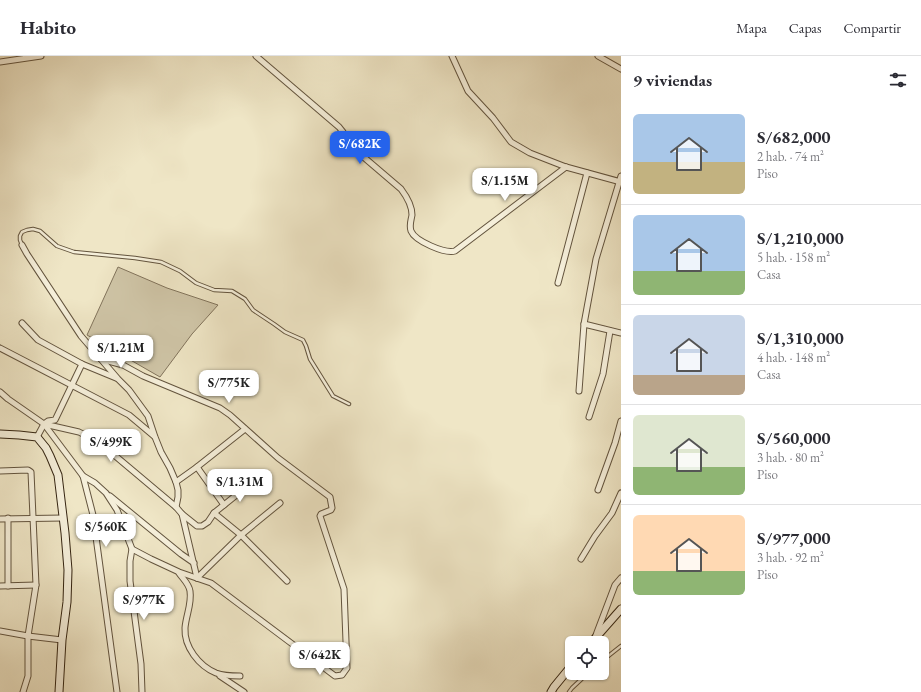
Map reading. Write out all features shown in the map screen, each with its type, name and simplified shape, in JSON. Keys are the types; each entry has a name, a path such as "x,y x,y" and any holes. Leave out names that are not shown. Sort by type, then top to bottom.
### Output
{"main road":[{"path":"0,434 37,437 48,452 58,476 68,570 67,602 62,640 59,692"},
{"path":"597,636 621,609"},
{"path":"551,692 565,674"}],"street":[{"path":"0,62 41,56"},
{"path":"256,56 339,127 343,132 346,142 401,189 410,204 412,215 410,226 412,233 417,238 436,248 452,252 456,251 566,167"},
{"path":"452,56 468,91 493,118 511,142 530,153 566,167 620,182"},
{"path":"598,56 621,70"},
{"path":"558,283 588,173"},
{"path":"579,390 584,324 596,259 621,176"},
{"path":"22,245 81,336 129,390 148,416 161,452 176,482 178,497 176,507"},
{"path":"22,323 38,340 82,364 118,379"},
{"path":"584,324 621,333"},
{"path":"589,417 602,374 610,331"},
{"path":"0,348 128,415 155,437"},
{"path":"101,359 124,365 143,376 220,408 230,415 278,458 330,497 331,510 321,514 320,516 344,589 347,668 342,675 335,676 211,583 179,572 132,549"},
{"path":"37,437 44,424 48,421 55,420 82,364"},
{"path":"0,392 44,424 83,476 93,515 117,692"},
{"path":"598,490 621,423"},
{"path":"44,424 80,432 102,444 197,526 202,526 208,522 214,513 255,480"},
{"path":"176,482 245,429"},
{"path":"197,467 224,505"},
{"path":"0,471 28,470 31,472 36,591 28,636 28,676 23,692"},
{"path":"83,476 95,483 194,563"},
{"path":"106,493 117,510 132,549 130,561 130,582 142,692"},
{"path":"581,559 595,536 612,513 621,493"},
{"path":"197,578 241,535 280,503"},
{"path":"214,513 241,535 287,582"},
{"path":"182,514 197,578"},
{"path":"8,518 8,586"},
{"path":"0,519 63,518"},
{"path":"179,572 190,590 190,600 185,626 187,644 194,656 202,664 244,692"},
{"path":"595,636 614,585 621,578"},
{"path":"0,586 36,585"},
{"path":"0,631 62,640"},
{"path":"216,673 227,676 240,676"}],"lane":[{"path":"22,245 20,240 22,232 33,229 40,231 57,246 74,252 161,262 180,271 196,283 214,290 232,291 244,298 253,310 284,332 303,340 310,358 333,396 349,404"},
{"path":"609,656 621,646"},
{"path":"569,692 581,680"}],"shaded area":[{"path":"118,267 167,288 218,305 192,334 160,377 87,335"}]}
